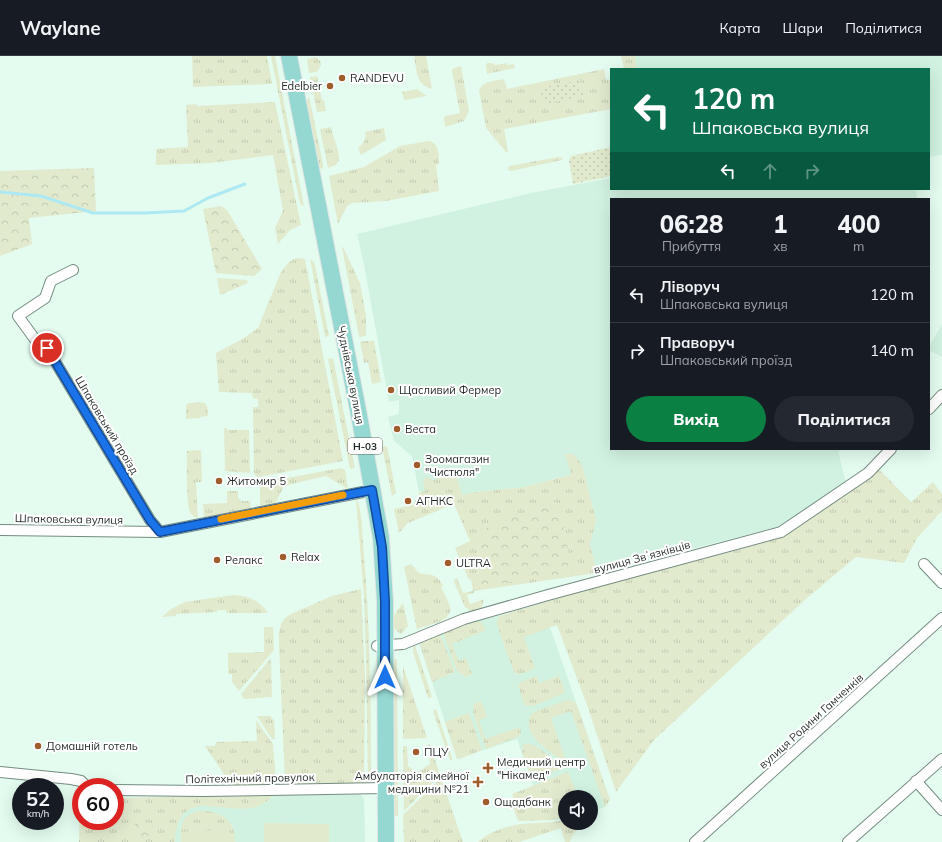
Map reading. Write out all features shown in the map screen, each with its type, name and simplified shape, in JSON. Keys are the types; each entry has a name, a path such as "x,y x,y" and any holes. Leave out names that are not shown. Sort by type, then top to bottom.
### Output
{"main road":[{"name":"Чуднівська вулиця","path":"282,56 340,351 382,547 385,601 381,646 382,788 379,842"},
{"name":"Чуднівська вулиця","path":"289,56 369,491"},
{"name":"Чуднівська вулиця","path":"382,788 386,842"}],"street":[{"name":"Шпаковський проїзд","path":"73,270 51,281 45,298 18,316 34,338 47,348 150,520 160,532"},
{"path":"930,408 942,395"},
{"name":"вулиця Звʼязківців","path":"381,646 403,644 464,620 548,595 781,532 868,473 890,450"},
{"name":"Шпаковська вулиця","path":"0,530 160,532 369,491"},
{"path":"924,564 942,583"},
{"name":"вулиця Родини Гамченків","path":"695,842 942,618"},
{"path":"848,842 942,759"},
{"path":"0,772 72,779"},
{"path":"916,781 942,810"},
{"name":"Політехнічний провулок","path":"124,790 202,791 382,788"}],"shaded area":[{"path":"635,56 942,56 942,155 930,157 930,68 637,68"},
{"path":"610,178 610,190 916,190 917,198 610,198 610,450 842,450 838,451 846,483 781,526 597,573 570,475 524,487 462,495 458,483 419,492 412,456 394,441 388,417 399,414 399,400 389,402 357,234 531,193"},
{"path":"942,324 942,357 930,351 930,345"},
{"path":"542,604 610,800 605,807 598,810 598,790 558,790 558,820 545,820 517,739 457,759 420,645 421,642 476,621"},
{"path":"359,794 364,800 365,842 79,842 79,830 124,830 124,798"}],"green space":[{"path":"192,56 267,56 272,84 193,87"},
{"path":"271,56 275,56 304,206 300,204"},
{"path":"414,56 426,56 432,89 422,84 418,76"},
{"path":"621,56 635,56 637,68 624,68"},
{"path":"316,57 321,62 321,65 317,72 309,73 307,59"},
{"path":"487,63 492,63 495,65 507,63 507,65 514,64 515,68 487,74"},
{"path":"461,66 469,111 464,121 445,127 445,116 460,113 452,71 454,68"},
{"path":"604,69 606,80 610,79 610,109 504,129 508,152 506,152 486,128 479,90 486,83 504,79 507,89"},
{"path":"317,76 326,111 317,112 310,77"},
{"path":"580,80 583,96 544,104 540,88"},
{"path":"417,89 427,96 404,99 402,92"},
{"path":"309,96 323,169 319,168 306,102"},
{"path":"275,102 301,225 290,230 278,244 275,228 283,211 273,155 210,163 156,165 156,149 188,147 186,105 196,104 197,106"},
{"path":"331,127 339,160 336,165 328,168 320,129"},
{"path":"384,128 386,140 361,155 358,148 366,137 365,132"},
{"path":"429,141 437,147 439,164 436,165 439,191 386,201 352,203 347,206 338,224 329,176 364,167 400,146"},
{"path":"610,147 610,176 573,184 569,161 571,156"},
{"path":"559,157 563,158 562,160 511,171 508,170 509,166"},
{"path":"94,168 96,211 29,218 32,244 0,256 0,171"},
{"path":"221,206 227,210 262,269 254,276 216,273 203,209"},
{"path":"342,247 360,283 366,316 366,336 359,337"},
{"path":"298,258 305,259 343,461 258,477 254,474 253,407 258,407 258,399 253,398 252,393 219,392 216,353 244,338 258,328 281,272 288,263"},
{"path":"310,259 315,265 329,336 325,337"},
{"path":"217,278 247,280 248,283 220,295"},
{"path":"374,341 381,382 372,384 368,362 364,363 360,342"},
{"path":"333,358 355,468 350,469 328,359"},
{"path":"189,403 206,404 208,416 186,419 186,405"},
{"path":"224,428 227,428 227,430 249,430 250,473 225,471"},
{"path":"387,446 396,493 392,496 382,447"},
{"path":"200,450 202,482 196,482 198,518 194,517 189,508 187,451"},
{"path":"565,454 573,454 582,465 596,520 590,544 597,573 474,591 474,593 467,595 470,604 484,599 481,611 472,612 465,607 454,582 457,578 463,593 473,591 471,579 469,580 455,548 470,541 454,504 408,523 399,533 394,509 413,505 420,492 425,491 423,479 428,477 435,480 440,477 441,472 454,468 462,495 524,487 570,475 571,474"},
{"path":"875,465 911,502 933,482 942,494 942,511 917,538 904,563 856,557 806,599 654,740 616,792 587,705 557,625 524,637 535,668 524,673 517,674 514,673 497,625 499,616 781,532"},
{"path":"341,468 345,470 348,489 326,476 284,486 275,504 260,506 260,483"},
{"path":"227,491 238,491 238,499 241,501 250,501 251,508 204,518 203,504 227,503"},
{"path":"356,499 358,502 361,520 369,630 371,776 368,781 364,597"},
{"path":"558,501 573,573 481,586 481,530"},
{"path":"411,564 419,573 432,575 438,578 443,585 441,587 450,607 448,616 444,619 417,629 404,567"},
{"path":"361,589 365,676 364,783 289,784 285,780 279,646 281,624 285,618 291,614 332,596"},
{"path":"233,595 244,596 257,602 268,613 226,613 226,610 217,610 217,612 176,614 176,616 162,617 171,609 185,602"},
{"path":"403,603 408,626 401,634 396,630 392,623 395,615"},
{"path":"476,621 481,622 486,630 452,644 459,661 466,658 472,674 466,677 457,671 443,633"},
{"path":"264,627 273,627 274,650 239,691 232,682 232,674 228,674 228,653 264,652"},
{"path":"440,634 455,672 432,682 420,645 421,642"},
{"path":"415,645 432,697 428,698 413,652 413,647"},
{"path":"271,658 272,697 244,699 241,694"},
{"path":"397,659 398,816 393,816 392,662"},
{"path":"403,666 427,738 403,739"},
{"path":"537,676 539,683 559,676 564,693 533,706 527,706 524,704 518,685 523,681"},
{"path":"568,700 575,702 577,705 610,800 605,807 571,711 551,718 566,761 564,762 538,742 530,729 529,722 531,714"},
{"path":"481,701 487,717 479,720 485,739 520,727 521,732 518,737 486,749 473,713 474,704"},
{"path":"436,709 452,761 450,760 433,711"},
{"path":"469,713 482,750 457,759 445,722"},
{"path":"257,716 270,716 274,720 275,739 272,739"},
{"path":"256,720 273,744 276,782 275,784 271,785 232,786 205,746 215,746 216,742 257,741"},
{"path":"527,743 535,746 545,753 555,761 560,769 532,780 522,751 523,745"},
{"path":"428,744 430,744 440,775 404,811 403,746 407,746 408,766 418,772 430,764"},
{"path":"568,772 575,790 558,790 558,819 553,820 518,821 513,807 516,806 512,794"},
{"path":"441,778 463,842 404,842 403,815"},
{"path":"274,795 263,804 256,807 243,809 204,806 193,808 184,813 178,824 175,842 79,842 79,830 124,830 124,798"},
{"path":"199,811 214,812 230,822 235,834 235,842 228,842 227,830 182,832 181,842 181,830 185,818 188,815"},
{"path":"141,820 154,828 156,831 153,836 148,838 135,837 133,827"},
{"path":"558,821 558,829 519,842 478,842 491,833 506,827 522,824"},
{"path":"264,823 329,824 329,842 264,842"},
{"path":"228,830 228,842 182,842 182,832"},
{"path":"562,830 577,830 572,836 570,842 565,842"}],"waterway":[{"path":"0,192 41,196 93,213 145,213 184,211 208,198 245,184"}],"slow traffic":[{"path":"221,519 343,495"}],"place":[{"name":"RANDEVU","path":"342,78"},
{"name":"Edelbier","path":"330,86"},
{"name":"Щасливий Фермер","path":"391,390"},
{"name":"Веста","path":"397,429"},
{"name":"Зоомагазин \"Чистюля\"","path":"417,465"},
{"name":"Житомир 5","path":"219,481"},
{"name":"АГНКС","path":"408,501"},
{"name":"Relax","path":"283,557"},
{"name":"Релакс","path":"217,560"},
{"name":"ULTRA","path":"448,563"},
{"name":"Домашній готель","path":"38,746"},
{"name":"ПЦУ","path":"416,752"},
{"name":"Медичний центр \"Нікамед\"","path":"488,768"},
{"name":"Амбулаторія сімейної медицини №21","path":"478,782"},
{"name":"Ощадбанк","path":"486,802"}],"route":[{"path":"47,348 150,520 160,532 372,490 382,547 385,601 385,677"}]}
